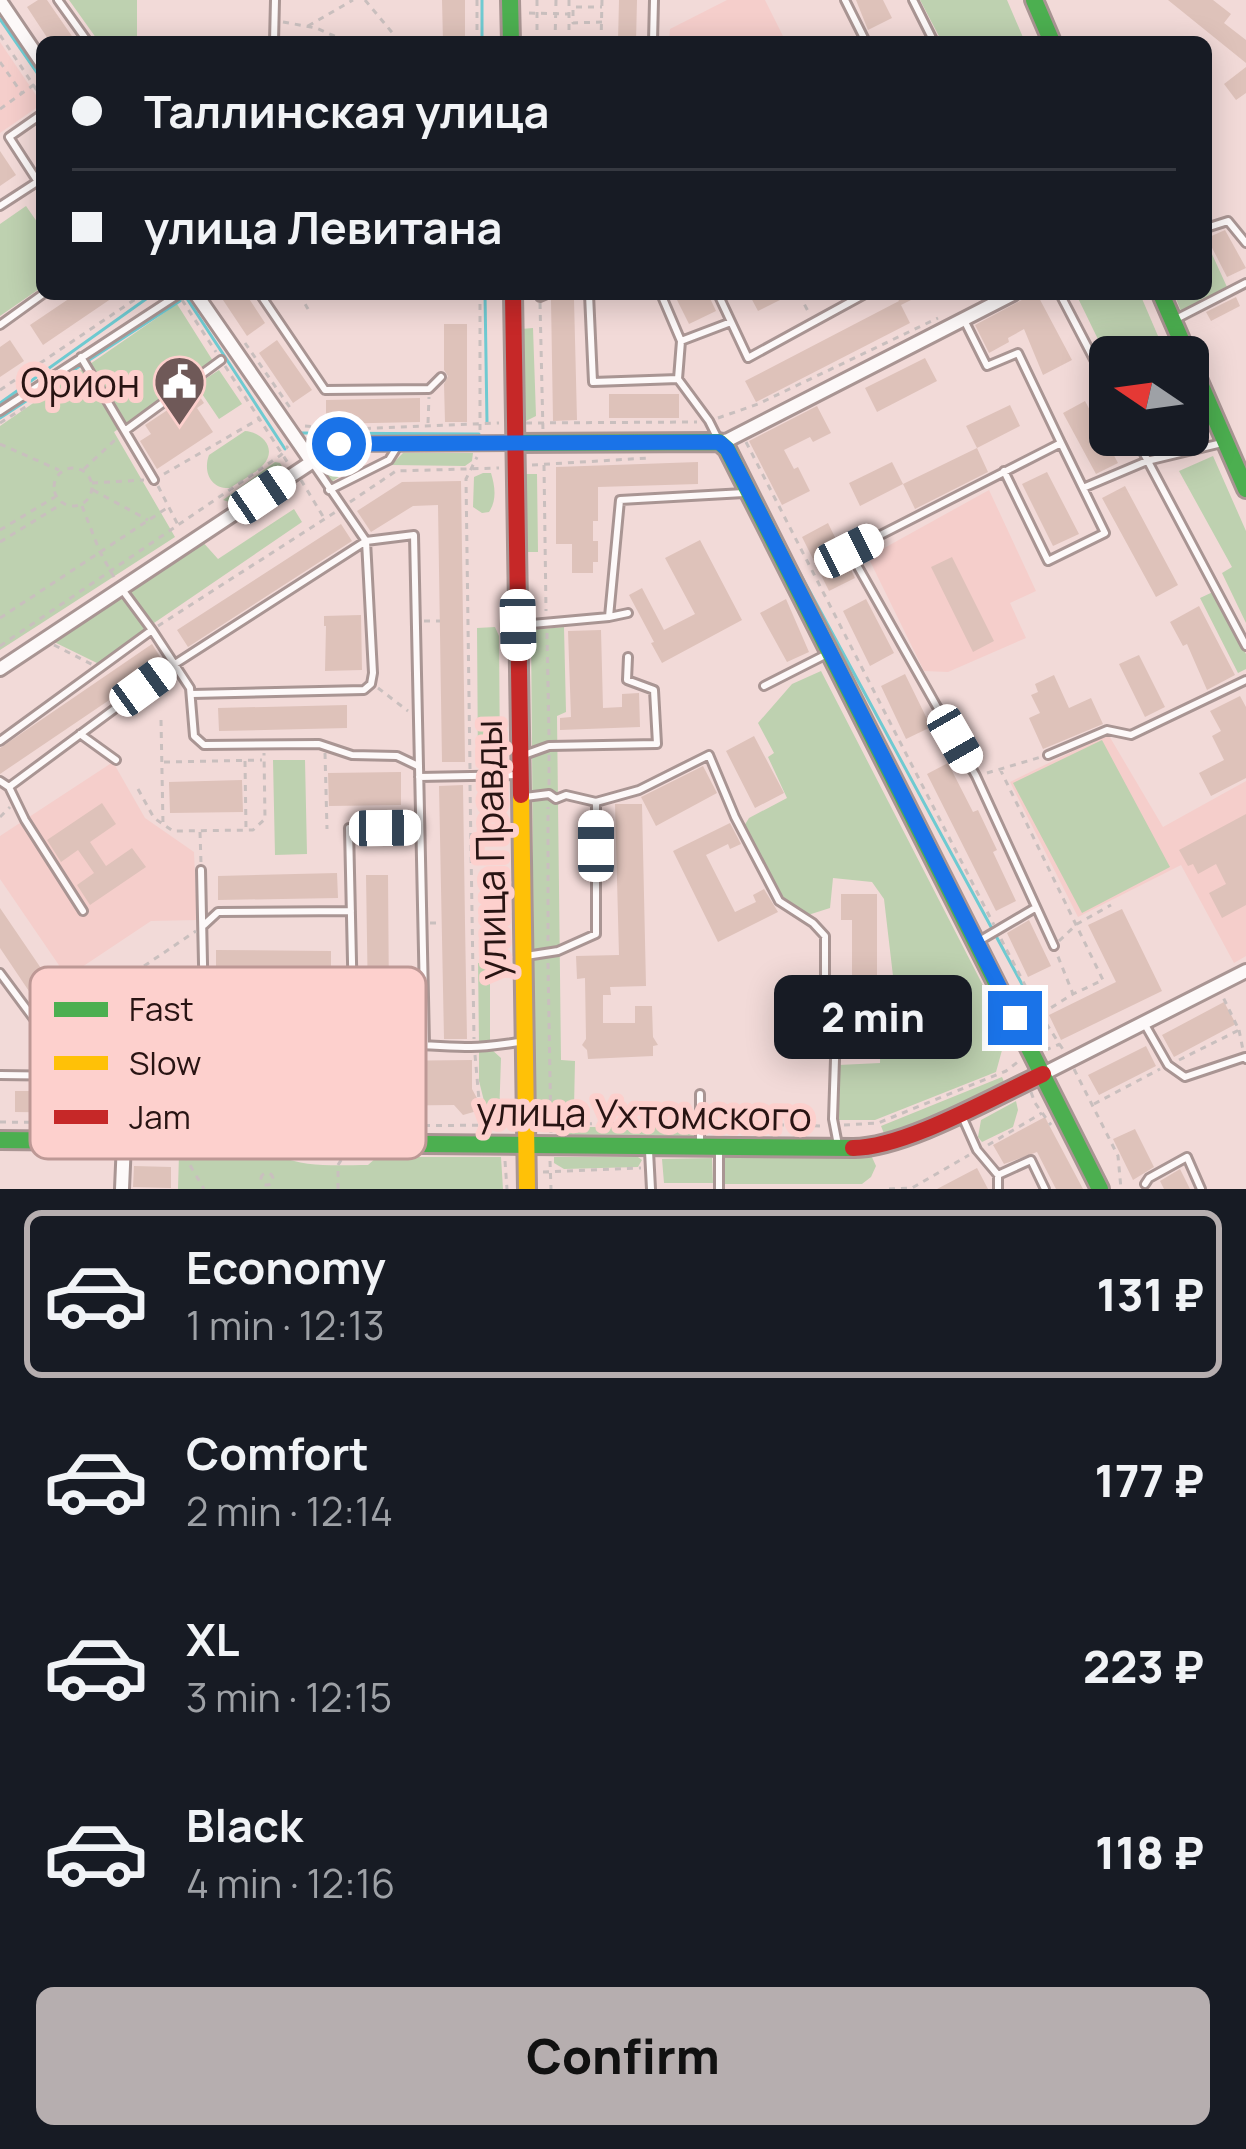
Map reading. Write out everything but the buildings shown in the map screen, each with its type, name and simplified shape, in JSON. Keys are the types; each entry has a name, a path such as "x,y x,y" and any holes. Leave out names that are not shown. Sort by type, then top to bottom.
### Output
{"street":[{"path":"511,0 511,36"},
{"path":"1034,0 1049,36"},
{"path":"5,2 36,53"},
{"path":"201,300 284,408 294,438 312,462"},
{"name":"улица Правды","path":"513,300 527,1180"},
{"path":"0,669 339,444 719,442 957,316 997,300"},
{"path":"1164,300 1244,479"},
{"path":"719,442 727,449 1100,1189"},
{"name":"улица Ухтомского","path":"426,1138 550,1147 886,1144 961,1114 1246,971"},
{"path":"122,1189 123,1159"}],"lane":[{"path":"58,0 84,36"},
{"path":"274,36 275,0"},
{"path":"653,36 654,0"},
{"path":"845,0 863,36"},
{"path":"913,0 931,36"},
{"path":"36,118 9,137 36,179"},
{"path":"0,206 36,187"},
{"path":"1212,226 1228,221 1246,243"},
{"path":"1173,321 1246,283"},
{"path":"0,325 36,300"},
{"path":"0,411 169,300"},
{"path":"264,300 325,390 429,389 441,377"},
{"path":"589,300 593,382 678,379"},
{"path":"664,300 681,341 678,379 719,442"},
{"path":"721,300 748,358 854,300"},
{"path":"1063,300 1089,349"},
{"path":"957,316 987,366 1018,353 1105,533 1048,561 1004,471"},
{"path":"681,341 731,322"},
{"path":"80,357 154,479"},
{"path":"126,430 221,360"},
{"path":"1083,488 1148,461 1226,442"},
{"path":"328,490 389,460 399,443"},
{"path":"1054,946 976,776 849,551 1061,443"},
{"path":"1145,456 1246,646"},
{"path":"192,694 364,690 371,684 366,541 312,462"},
{"path":"609,617 620,500 748,491"},
{"path":"8,787 176,664 366,541 414,535 423,967"},
{"path":"122,588 192,694 194,736 200,743 314,743 358,756 397,756 419,772 470,776 520,765 549,746 657,745 654,690 627,680 628,657"},
{"path":"518,625 628,613"},
{"path":"0,741 152,630"},
{"path":"764,686 830,652"},
{"path":"1048,755 1107,730 1131,735 1246,680"},
{"path":"79,733 116,760"},
{"path":"521,798 548,794 556,799 566,795 596,802 639,790 710,755 735,817 779,901 825,936 825,1014 835,1059 838,1148"},
{"path":"0,781 83,910"},
{"path":"524,956 558,951 596,934 596,802"},
{"path":"352,967 349,829 420,827"},
{"path":"201,870 203,967"},
{"path":"976,943 1036,908"},
{"path":"202,926 218,912 351,911"},
{"path":"0,973 30,1014"},
{"path":"1144,1023 1168,1065 1185,1077 1245,1059"},
{"path":"426,1044 474,1047 526,1042"},
{"path":"0,1075 28,1076"},
{"path":"700,1094 700,1123 719,1189"},
{"path":"961,1114 977,1150 998,1175 998,1189"},
{"path":"649,1147 650,1189"},
{"path":"1144,1187 1148,1178 1187,1157 1201,1189"},
{"path":"998,1175 1031,1160 1045,1189"}],"path":[{"path":"308,26 353,0"},
{"path":"365,0 395,36"},
{"path":"477,0 477,36"},
{"path":"537,0 537,36"},
{"path":"555,36 556,0"},
{"path":"569,0 573,23 602,22"},
{"path":"569,36 573,7 602,3 601,36"},
{"path":"529,13 571,14"},
{"path":"275,21 308,26 331,36"},
{"path":"0,35 36,89"},
{"path":"0,62 22,94"},
{"path":"0,109 34,86"},
{"path":"0,390 134,300"},
{"path":"182,300 325,520"},
{"path":"303,300 308,309"},
{"path":"480,300 482,423 477,458 466,479 474,1047 479,1100 507,1189"},
{"path":"542,300 543,443"},
{"path":"802,300 813,322"},
{"path":"0,646 281,454 300,426 709,422 957,316"},
{"path":"428,426 429,389"},
{"path":"92,486 154,479 284,408"},
{"path":"82,470 126,430"},
{"path":"746,441 1040,1014 1070,1060 1118,1156 1121,1189"},
{"path":"0,444 61,471 82,470 92,486 148,520"},
{"path":"152,630 396,471 663,457"},
{"path":"544,463 551,1189"},
{"path":"61,471 54,483 63,503 81,504 92,486"},
{"path":"154,479 178,525"},
{"path":"0,530 56,496"},
{"path":"0,542 63,503"},
{"path":"81,504 100,553 122,588"},
{"path":"0,618 170,506"},
{"path":"416,621 440,621"},
{"path":"43,640 100,668"},
{"path":"371,684 418,720"},
{"path":"161,720 164,826"},
{"path":"138,789 152,815 177,832 256,830 265,820 264,744"},
{"path":"325,746 327,829"},
{"path":"976,776 1048,755"},
{"path":"162,763 265,760"},
{"path":"245,761 246,831"},
{"path":"1000,769 1103,980 1040,1014"},
{"path":"0,817 15,801"},
{"path":"200,832 201,870"},
{"path":"1073,994 1054,946 1077,923 1111,905"},
{"path":"465,923 472,923"},
{"path":"142,967 202,926"},
{"path":"1217,986 1239,1030 1245,1059"},
{"path":"1092,1105 1239,1030"},
{"path":"426,1138 494,1141 527,1124 878,1123 1060,1044"},
{"path":"890,1189 912,1188 1058,1107"},
{"path":"0,1122 30,1123"},
{"path":"186,1159 204,1189"},
{"path":"338,1189 341,1159"},
{"path":"527,1180 551,1172 649,1168"}],"shaded area":[{"path":"727,0 765,0 783,36 669,36 670,29"},
{"path":"0,42 36,95 36,108 0,133"},
{"path":"989,490 1036,591 1010,603 1026,638 948,672 924,671 868,557"},
{"path":"1108,734 1163,827 1246,781 1246,956 1234,963 1181,865 1078,917 1010,782"},
{"path":"113,762 145,818 194,852 197,920 151,921 82,967 60,967 0,879 0,836"}],"green space":[{"path":"69,0 137,0 137,36 95,36"},
{"path":"920,0 1007,0 1022,36 939,36"},
{"path":"26,206 36,220 36,291 0,316 0,224"},
{"path":"1212,254 1227,287 1212,295"},
{"path":"1079,300 1143,300 1158,336 1096,336"},
{"path":"1176,300 1202,300 1181,311"},
{"path":"177,304 213,361 114,432 175,537 0,650 0,426"},
{"path":"533,328 536,416 526,421 522,419 521,329"},
{"path":"219,370 242,404 219,419 196,385"},
{"path":"245,431 266,442 267,459 230,488 217,486 208,473 209,455"},
{"path":"403,453 473,453 465,466 391,465"},
{"path":"357,454 356,466 331,482 324,480 319,469 326,460"},
{"path":"1213,456 1246,531 1246,623 1222,573 1232,567 1179,471"},
{"path":"275,462 284,470 232,503 223,500"},
{"path":"491,473 494,493 489,512 482,513 473,507 474,477"},
{"path":"523,474 537,474 538,552 525,552"},
{"path":"294,509 302,522 154,623 128,590 201,540 218,559"},
{"path":"1215,591 1246,654 1246,669 1238,673 1200,598"},
{"path":"121,594 146,630 99,664 50,640"},
{"path":"495,627 499,636 500,766 478,767 477,628"},
{"path":"564,627 566,712 557,716 561,1060 575,1061 574,1108 535,1107 531,630"},
{"path":"821,671 1007,1032 996,1072 875,1120 837,1120 839,1065 880,1063 882,979 893,976 884,899 872,882 833,878 830,908 808,915 774,896 741,831 749,818 787,798 768,757 774,753 758,723 792,684"},
{"path":"1102,740 1170,867 1082,913 1013,783"},
{"path":"273,760 305,760 307,854 275,855"},
{"path":"478,963 490,963 490,1043 479,1043"},
{"path":"491,1049 501,1058 499,1118 487,1113 479,1081 479,1050"},
{"path":"1002,1077 1005,1084 885,1136 881,1126"},
{"path":"1016,1101 1013,1127 982,1142 978,1137 981,1120"},
{"path":"563,1127 696,1127 697,1143 556,1142"},
{"path":"871,1155 876,1166 862,1184 723,1184 723,1157"},
{"path":"501,1157 503,1189 178,1189 179,1159 368,1165 375,1159"},
{"path":"554,1157 642,1160 638,1167 564,1169 554,1163"},
{"path":"712,1158 713,1183 664,1183 662,1159"}],"waterway":[{"path":"482,0 482,36"},
{"path":"0,19 36,71"},
{"path":"0,403 145,300"},
{"path":"0,418 181,300"},
{"path":"188,300 285,449"},
{"path":"485,300 487,423"},
{"path":"301,433 479,434"},
{"path":"783,542 1023,986"}],"traffic: fast":[{"path":"510,0 511,36"},
{"path":"1034,0 1049,36"},
{"path":"1164,300 1246,489"},
{"path":"514,443 719,442 727,449 1100,1189"},
{"path":"0,1140 30,1140"},
{"path":"426,1144 853,1148"}],"traffic: slow":[{"path":"521,795 527,1189"}],"traffic: jam":[{"path":"513,300 521,795"},
{"path":"853,1148 923,1131 1043,1074"}],"place":[{"name":"Орион","path":"179,428"}],"route":[{"path":"339,444 719,442 742,478 1015,1018"}]}
